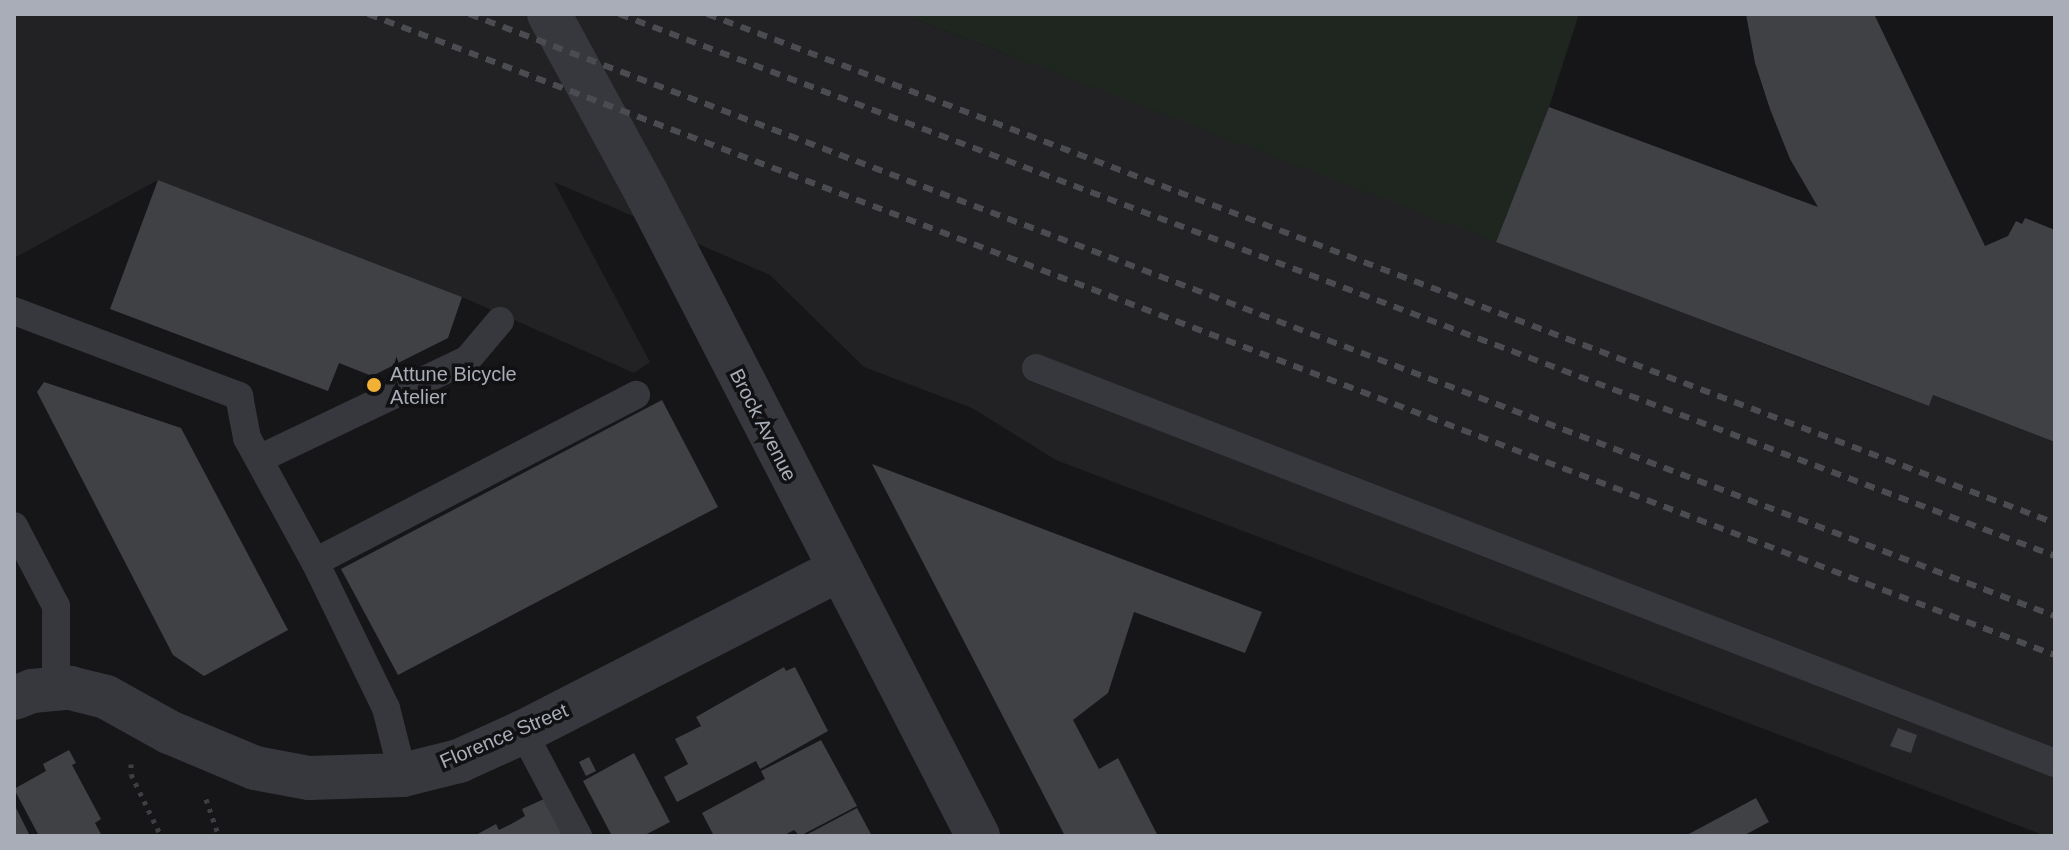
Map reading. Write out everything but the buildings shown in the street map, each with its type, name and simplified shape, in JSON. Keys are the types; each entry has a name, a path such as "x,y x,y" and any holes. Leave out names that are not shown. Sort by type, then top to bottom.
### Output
{"street":[{"name":"Brock Avenue","path":"549,14 646,192 838,570 978,836"},
{"name":"Florence Street","path":"35,694 70,688 106,697 169,732 255,768 309,778 403,775 459,761 523,732 838,570"}],"lane":[{"path":"14,311 239,396 247,438 315,562 386,708 403,775"},
{"path":"259,459 467,360 500,321"},
{"path":"1036,368 2055,763"},
{"path":"315,562 636,395"},
{"path":"14,526 56,606 35,694"},
{"path":"523,732 578,836"}],"path":[{"path":"131,753 131,774 161,836"},
{"path":"204,787 208,812 219,836"}],"shaded area":[{"path":"14,14 902,14 1869,384 1929,406 1933,395 2055,442 2055,836 2046,836 1056,460 972,408 864,367 770,275 554,182 650,362 634,373 462,297 158,180 14,258"},
{"path":"902,14 1579,14 1549,107 1496,242"}],"railway":[{"path":"368,14 2055,655"},
{"path":"469,14 2055,616"},
{"path":"619,14 2055,556"},
{"path":"707,14 2055,523"}],"place":[{"name":"Attune Bicycle Atelier","path":"374,385"}]}
